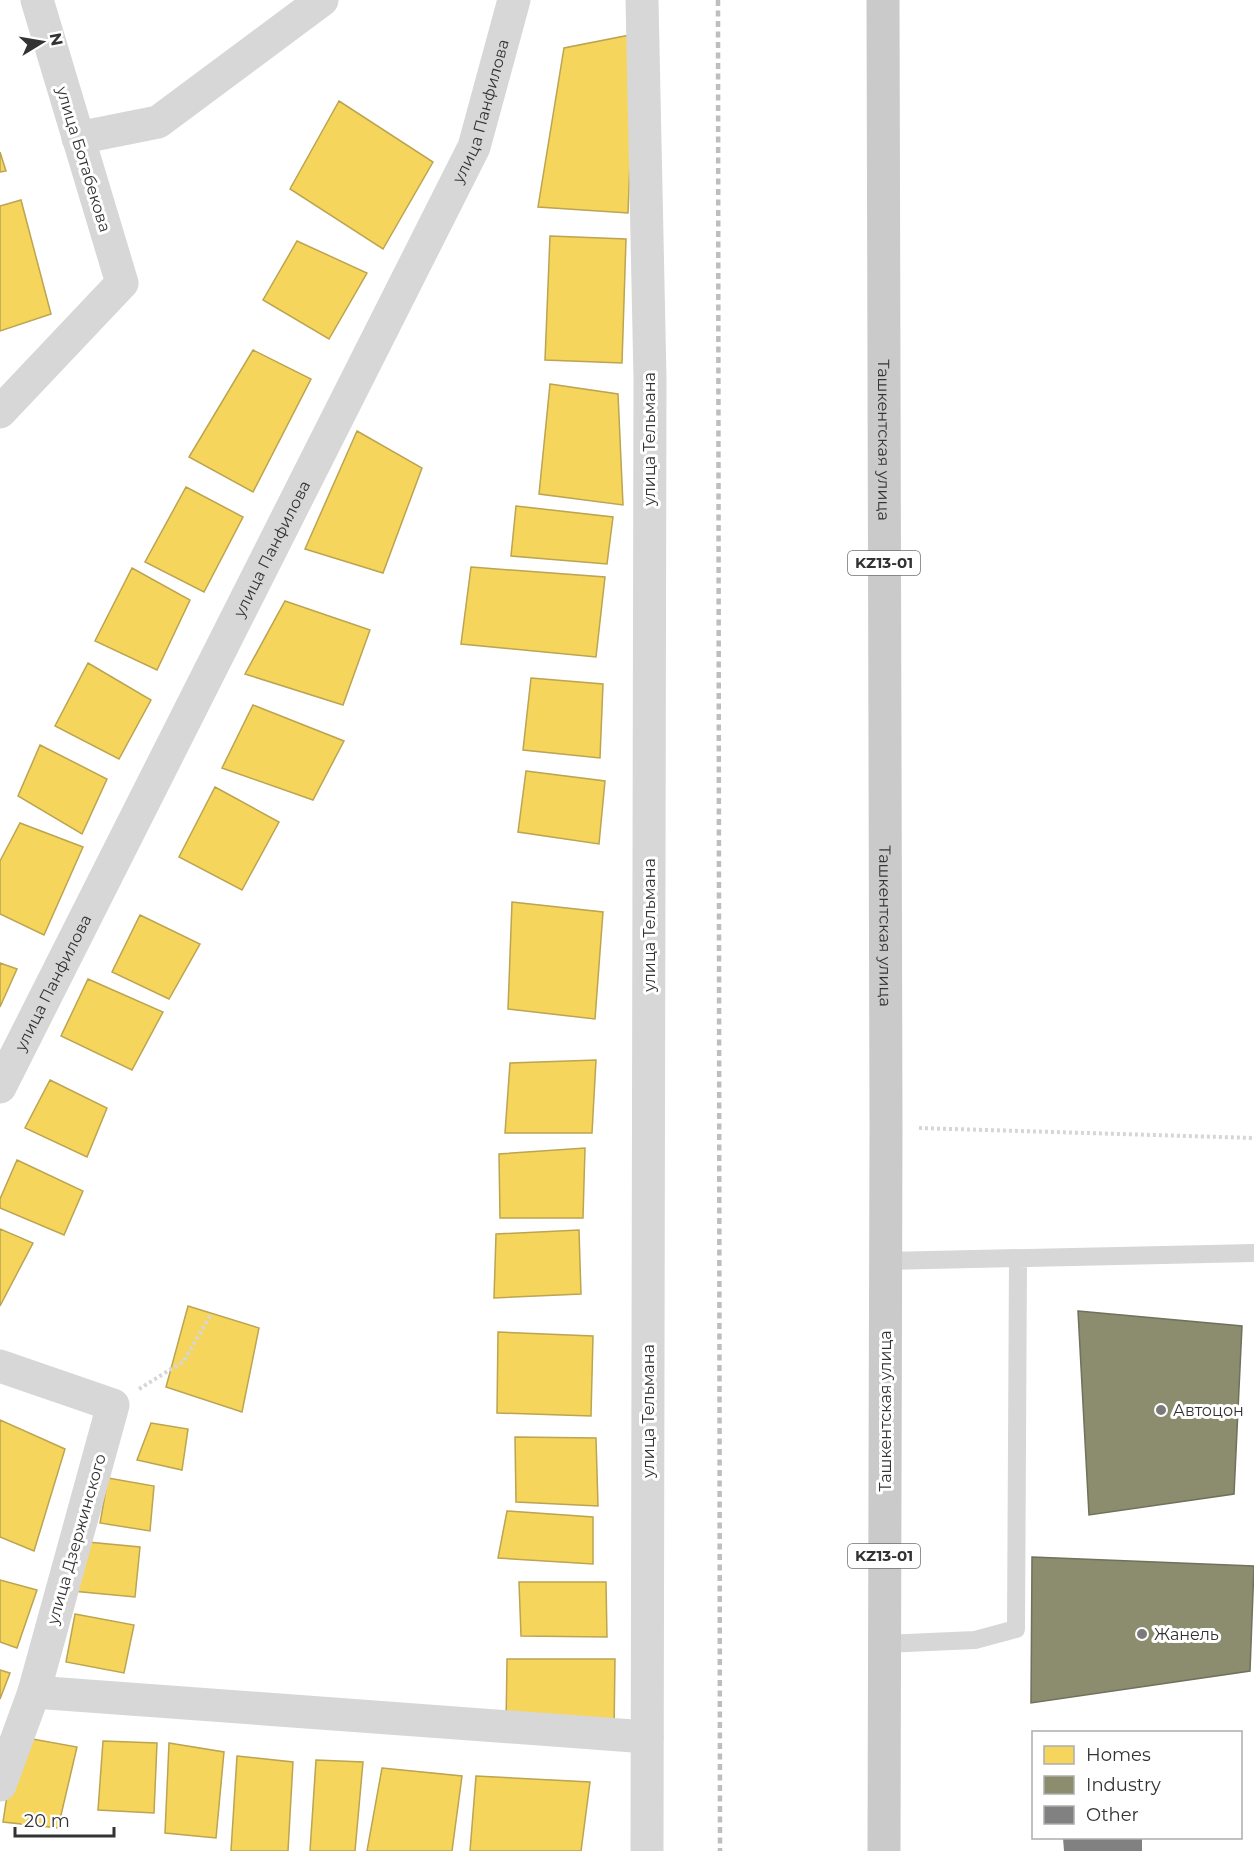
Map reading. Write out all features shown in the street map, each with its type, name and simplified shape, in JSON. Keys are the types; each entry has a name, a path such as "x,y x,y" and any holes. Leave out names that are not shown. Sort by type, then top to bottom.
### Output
{"main road":[{"name":"Ташкентская улица","path":"883,0 886,1127 884,1851"}],"street":[{"name":"улица Ботабекова","path":"0,412 122,283 36,0"},
{"path":"78,138 158,122 322,0"},
{"name":"улица Панфилова","path":"0,1087 474,147 514,0"},
{"name":"улица Тельмана","path":"642,0 650,379 647,1851"},
{"path":"0,1366 114,1406"},
{"name":"улица Дзержинского","path":"0,1785 34,1692 114,1406"},
{"path":"34,1692 647,1737"}],"lane":[{"path":"885,1261 1254,1253"},
{"path":"884,1644 975,1640 1016,1629 1018,1259"}],"path":[{"path":"886,1127 1254,1138"},
{"path":"114,1406 184,1360 210,1316"}],"building: Homes":[{"path":"635,34 628,213 538,207 564,48"},
{"path":"339,101 433,162 383,249 290,189"},
{"path":"0,152 6,171 0,172"},
{"path":"21,200 51,314 0,331 0,206"},
{"path":"550,236 626,239 622,363 545,360"},
{"path":"297,241 367,273 329,339 263,300"},
{"path":"253,350 311,379 253,492 189,457"},
{"path":"550,384 618,394 623,505 539,494"},
{"path":"357,431 422,468 383,573 305,549"},
{"path":"186,487 243,517 204,592 145,562"},
{"path":"516,506 613,517 607,564 511,556"},
{"path":"471,567 605,577 596,657 461,644"},
{"path":"132,568 190,600 157,670 95,641"},
{"path":"285,601 370,630 343,705 245,674"},
{"path":"88,663 151,700 119,759 55,726"},
{"path":"531,678 603,684 600,758 523,750"},
{"path":"253,705 344,741 313,800 222,768"},
{"path":"40,745 107,779 82,834 18,796"},
{"path":"526,771 605,781 599,844 518,832"},
{"path":"215,787 279,822 242,890 179,857"},
{"path":"20,823 83,847 44,935 0,914 0,861"},
{"path":"512,902 603,912 595,1019 508,1009"},
{"path":"140,915 200,944 169,999 112,972"},
{"path":"0,963 17,969 0,1007"},
{"path":"88,979 163,1012 132,1070 61,1036"},
{"path":"596,1060 592,1133 505,1133 510,1063"},
{"path":"50,1080 107,1108 87,1157 25,1128"},
{"path":"585,1148 583,1218 500,1218 499,1154"},
{"path":"17,1160 83,1191 64,1235 0,1208 0,1199"},
{"path":"0,1229 33,1243 0,1306"},
{"path":"579,1230 581,1294 494,1298 496,1234"},
{"path":"188,1306 259,1328 242,1412 166,1387"},
{"path":"498,1332 593,1336 591,1416 497,1413"},
{"path":"0,1420 65,1449 34,1551 0,1537"},
{"path":"151,1423 188,1429 182,1470 137,1460"},
{"path":"515,1437 596,1438 598,1506 516,1502"},
{"path":"108,1478 154,1486 150,1531 100,1523"},
{"path":"507,1511 593,1517 593,1564 498,1558"},
{"path":"77,1541 140,1547 135,1597 72,1591"},
{"path":"0,1580 37,1590 17,1648 0,1642"},
{"path":"519,1582 606,1582 607,1637 521,1636"},
{"path":"75,1614 134,1625 124,1673 66,1662"},
{"path":"507,1659 615,1659 614,1734 506,1726"},
{"path":"0,1670 10,1673 0,1699"},
{"path":"16,1736 77,1747 58,1828 3,1822"},
{"path":"103,1741 157,1743 154,1813 98,1810"},
{"path":"169,1743 224,1752 216,1838 165,1833"},
{"path":"237,1756 293,1762 288,1851 231,1851"},
{"path":"316,1760 363,1762 355,1851 310,1851"},
{"path":"382,1768 462,1776 452,1851 367,1851"},
{"path":"476,1776 590,1782 581,1851 470,1851"}],"building: Industry":[{"name":"Автоцон","path":"1078,1311 1242,1326 1234,1494 1089,1515"},
{"name":"Жанель","path":"1032,1557 1254,1566 1250,1671 1031,1703"}],"building: Other":[{"path":"1063,1839 1142,1839 1142,1851 1064,1851"}],"railway":[{"path":"718,0 720,1851"}],"place":[{"name":"Автоцон","path":"1161,1410"},
{"name":"Жанель","path":"1142,1634"}]}
